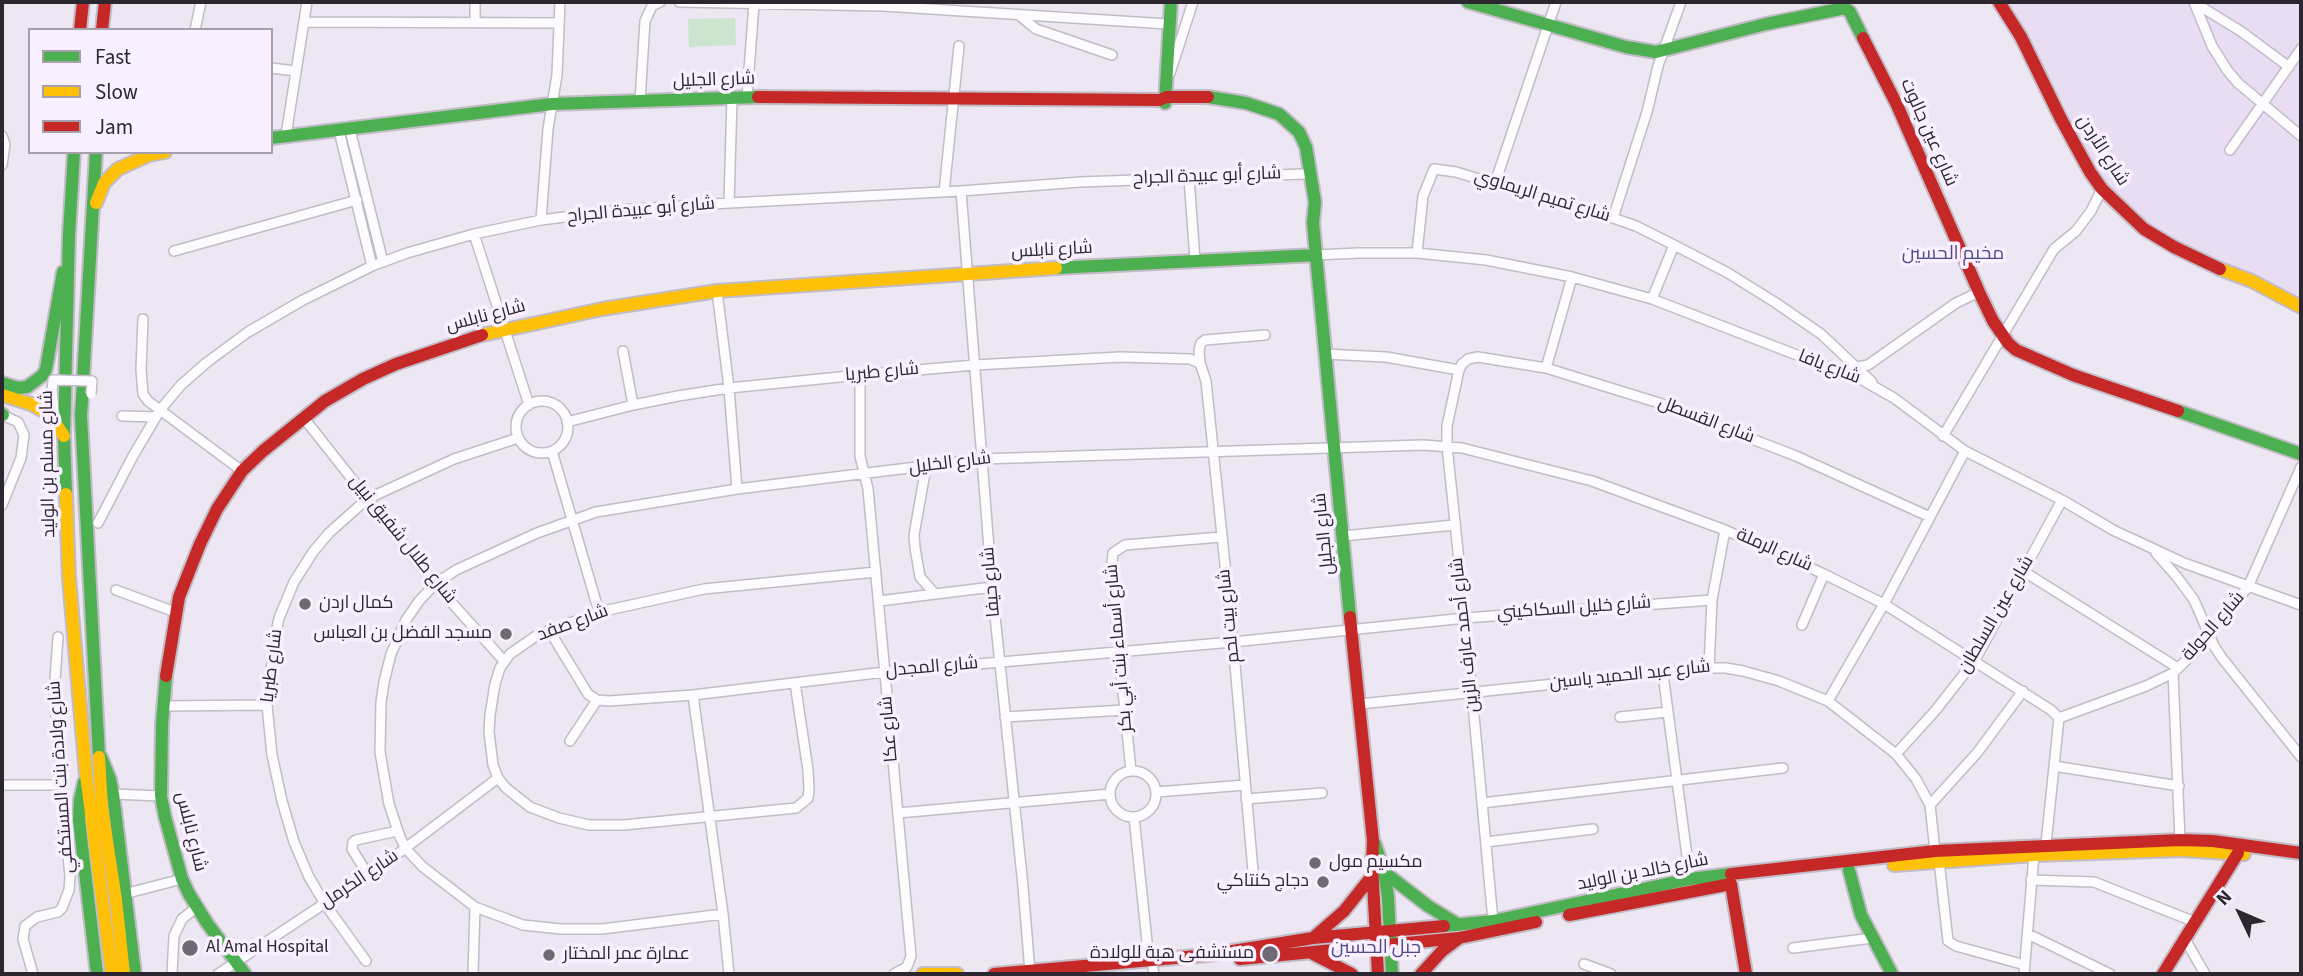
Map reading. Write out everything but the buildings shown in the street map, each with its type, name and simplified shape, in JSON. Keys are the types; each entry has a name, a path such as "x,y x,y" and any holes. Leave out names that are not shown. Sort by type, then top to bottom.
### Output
{"main road":[{"path":"81,25 82,2"},
{"path":"103,24 104,2"},
{"path":"103,24 110,2"},
{"path":"1164,97 1171,2"},
{"name":"شارع عين جالوت","path":"1468,2 1626,47 1656,52 1845,5 1897,105 1979,292 2002,336 2016,350 2050,366 2301,454"},
{"name":"شارع الأردن","path":"1999,2 2021,37 2076,147 2102,189 2127,215 2144,229 2205,263 2252,281 2301,307"},
{"name":"شارع الأردن","path":"2009,2 2087,150 2116,194 2141,216 2177,238 2301,297"},
{"name":"شارع الجليل","path":"273,138 552,104 747,97 1164,97 1226,99 1262,107 1279,114 1299,132 1309,155 1315,202 1315,255 1333,449 1374,841 1389,931 1392,974"},
{"name":"شارع الجليل","path":"1164,97 1243,108 1278,119 1300,147 1308,212 1313,223"},
{"name":"شارع مسلم بن الوليد","path":"74,154 69,234 65,436 69,578 86,775 112,974"},
{"name":"شارع مسلم بن الوليد","path":"96,154 81,416 102,808 124,974"},
{"path":"144,154 149,155"},
{"path":"92,213 104,183 112,173 123,165 154,154"},
{"path":"2,383 18,388 27,387 39,380 46,369 69,234"},
{"name":"شارع نابلس","path":"245,974 197,907 182,878 164,817 161,796 167,661 175,612 207,527 242,471 303,416 353,384 396,364 469,338 504,328 602,309 717,290 966,273 1315,255"},
{"path":"4,398 39,408 55,421 65,436"},
{"name":"شارع مسلم بن الوليد","path":"98,749 113,794 135,974"},
{"name":"شارع مسلم بن الوليد","path":"86,775 79,820 97,974"},
{"name":"شارع خالد بن الوليد","path":"994,974 1152,968 1208,955 1313,939 1389,931 1460,932 1493,920 1690,879 2046,844 2213,841 2301,853"},
{"name":"شارع خالد بن الوليد","path":"1103,974 1390,947 1731,884 1937,856 2181,850 2238,853 2301,861"},
{"path":"2163,974 2238,853"},
{"path":"1849,870 1861,915 1892,974"},
{"path":"1313,939 1345,911 1378,874 1428,906 1460,932 1421,974"},
{"name":"شارع الجليل","path":"1378,874 1375,933 1378,974"},
{"path":"1731,884 1746,974"},
{"path":"1312,954 1352,974"},
{"path":"923,974 957,974"}],"street":[{"path":"195,28 201,2"},
{"path":"286,135 307,2"},
{"path":"475,2 475,22"},
{"path":"541,220 548,129 557,75 560,2"},
{"path":"640,101 645,21 652,6 660,2"},
{"path":"679,2 870,6 1168,24"},
{"path":"1164,97 1193,2"},
{"path":"1495,183 1556,2"},
{"path":"1613,218 1681,2"},
{"path":"2194,2 2289,66"},
{"path":"2194,2 2213,46 2227,70 2238,83 2301,136"},
{"path":"747,97 754,4"},
{"path":"1018,15 1036,29 1112,55"},
{"path":"305,22 559,23"},
{"path":"944,192 959,46"},
{"path":"2230,150 2301,49"},
{"path":"273,68 296,71"},
{"path":"729,203 732,98"},
{"path":"344,130 373,266"},
{"path":"344,130 383,262"},
{"path":"2,136 5,144 2,165"},
{"name":"شارع تميم الريماوي","path":"1417,253 1423,196 1434,169 1495,183 1636,226 1728,273 1821,334 1881,390"},
{"name":"شارع أبو عبيدة الجراح","path":"98,523 158,413 181,385 248,332 303,300 373,266 474,234 541,220 729,203 1081,182 1304,174"},
{"path":"1189,178 1195,260"},
{"path":"1943,436 2054,249 2076,231 2091,211 2102,189"},
{"name":"شارع حيفا","path":"961,191 992,587 1030,972"},
{"path":"174,251 357,200"},
{"path":"474,234 529,405"},
{"path":"1652,299 1674,245"},
{"name":"شارع يافا","path":"1315,255 1417,253 1486,261 1572,277 1652,299 1881,390 1965,451 2062,500 2113,530 2184,564 2301,605"},
{"path":"1546,368 1572,277"},
{"path":"717,290 729,388 737,489"},
{"path":"1842,373 1868,365 1956,303 1979,292"},
{"path":"144,319 141,389 148,401 158,413 242,471"},
{"path":"1200,363 1199,350 1205,340 1265,335"},
{"path":"623,351 633,405"},
{"path":"1325,354 1386,357 1459,370"},
{"name":"شارع طبريا","path":"567,422 633,405 729,388 860,375 1120,357 1190,359 1200,363"},
{"name":"شارع القسطل","path":"1459,370 1462,364 1473,358 1488,358 1546,368 1659,402 1796,456 1930,517"},
{"name":"شارع بيت لحم","path":"1200,363 1206,381 1253,871"},
{"name":"شارع أحمد عارف الزين","path":"1459,370 1447,426 1447,446 1493,920"},
{"name":"شارع عكا","path":"860,375 860,456 865,474 879,601 911,956 908,967 894,974"},
{"path":"55,421 52,380 92,381 91,394"},
{"path":"545,402 553,404 567,422 565,439 546,453 532,452 518,438 517,419 529,405 545,402"},
{"path":"122,416 158,413"},
{"name":"شارع مسلم بن الوليد","path":"2,414 18,422 24,435 21,458 2,505"},
{"name":"شارع طلال شفيق نبيل","path":"303,416 435,584 504,661"},
{"name":"شارع طبريا","path":"366,961 325,904 300,857 282,801 272,755 267,705 279,618 303,566 329,533 367,499 441,464 518,438"},
{"name":"شارع الرملة","path":"1333,449 1447,446 1592,481 1725,530 1824,573 1884,604 2024,691 2059,718"},
{"name":"شارع الخليل","path":"405,849 397,831 380,752 381,702 391,654 406,620 435,584 489,554 572,520 632,505 737,489 982,459 1333,449"},
{"path":"552,451 599,612"},
{"path":"1828,701 1884,604 1965,451"},
{"path":"926,467 915,548 920,577 934,593"},
{"name":"شارع الحولة","path":"2059,718 2146,686 2176,671 2248,587 2301,467"},
{"name":"شارع عين السلطان","path":"1896,754 1935,711 1975,660 2062,500"},
{"path":"1343,536 1454,525"},
{"path":"1709,668 1712,600 1725,530"},
{"name":"شارع أسماء بنت أبي بكر","path":"1131,771 1119,652 1113,553 1125,545 1139,542 1221,537"},
{"path":"2149,547 2185,587 2222,658 2301,757"},
{"path":"2023,571 2176,671 2180,840"},
{"name":"شارع صفد","path":"504,661 521,645 549,630 599,612 704,589 876,572"},
{"path":"1802,625 1824,573"},
{"path":"879,601 992,587"},
{"path":"116,590 175,612"},
{"name":"شارع خليل السكاكيني","path":"1352,628 1712,600"},
{"name":"شارع المجدل","path":"597,699 609,701 692,695 885,672 1233,642 1352,628"},
{"path":"549,630 588,694 597,699 570,741"},
{"name":"شارع ولادة بنت المستكفي","path":"33,974 23,939 25,926 37,916 58,912 65,904 70,877 54,694 58,637"},
{"path":"504,661 495,684 489,732 493,765 498,778 530,807 589,825 624,825 796,807 808,798 808,770 795,683"},
{"name":"شارع عبد الحميد ياسين","path":"1360,704 1709,668 1727,668 1780,681 1828,701 1896,754 1916,779 1930,806 1948,941 2025,970"},
{"path":"1663,674 1690,879"},
{"path":"1930,806 1978,752 2024,691"},
{"path":"692,695 729,974"},
{"path":"163,706 267,705"},
{"path":"1005,717 1125,709"},
{"path":"1620,717 1668,712"},
{"path":"2046,844 2059,718"},
{"path":"2054,766 2179,786"},
{"path":"1482,803 1783,768"},
{"path":"1131,771 1145,774 1151,779 1156,792 1150,809 1134,817 1118,810 1112,803 1110,794 1116,778 1131,771"},
{"name":"شارع الكرمل","path":"218,974 405,849 498,778"},
{"path":"2,785 62,785"},
{"path":"1156,792 1245,785"},
{"path":"1247,799 1322,793"},
{"path":"113,794 161,796"},
{"path":"898,813 1110,794"},
{"path":"1134,817 1152,968"},
{"path":"1486,842 1593,829"},
{"path":"368,874 352,849 352,842 397,831"},
{"path":"405,849 435,878 475,907 509,921 561,929 602,929 723,914"},
{"path":"2025,970 2034,855"},
{"path":"124,894 182,878"},
{"path":"2031,880 2094,882 2195,922"},
{"path":"172,974 174,936 182,919 197,907"},
{"path":"473,974 475,907"},
{"path":"2028,934 2110,974"},
{"path":"1793,948 1872,938"},
{"path":"2185,939 2204,974"},
{"path":"1584,964 1611,974"}],"shaded area":[{"path":"2003,2 2301,2 2301,309 2125,225 2074,144 2067,110"}],"green space":[{"path":"735,18 736,45 689,47 688,19"}],"traffic: fast":[{"path":"1165,103 1171,2"},
{"path":"1468,2 1626,47 1656,52 1766,24 1845,8 1850,12 1863,38"},
{"path":"273,138 552,104 758,97"},
{"path":"1208,97 1246,103 1279,114 1299,132 1306,147 1315,202 1313,223 1350,617"},
{"path":"66,494 64,436 74,154"},
{"path":"96,154 81,416 99,757"},
{"path":"1056,268 1316,255"},
{"path":"2,383 18,388 27,387 43,375 63,272"},
{"path":"2178,411 2301,454"},
{"path":"166,676 161,796 165,817 182,879 189,894 245,974"},
{"path":"101,757 113,794 135,974"},
{"path":"84,782 79,820 97,974"},
{"path":"1375,844 1388,897 1392,974"},
{"path":"1849,870 1861,915 1892,974"},
{"path":"1384,872 1428,906 1459,925"},
{"path":"1444,926 1493,921 1690,879 1731,874"}],"traffic: slow":[{"path":"96,203 104,183 118,169 154,154"},
{"path":"482,335 602,309 717,291 1056,268"},
{"path":"2220,269 2252,281 2301,307"},
{"path":"2,395 31,404 49,414 64,436"},
{"path":"66,494 69,578 86,775 112,974"},
{"path":"99,757 102,808 124,974"},
{"path":"1894,865 2034,855 2181,850 2244,854"},
{"path":"923,974 957,974"}],"traffic: jam":[{"path":"80,28 83,2"},
{"path":"102,28 105,2"},
{"path":"1999,2 2021,37 2061,119 2102,189 2144,229 2220,269"},
{"path":"1863,38 1897,105 1979,292 1993,321 2008,343 2016,350 2073,375 2178,411"},
{"path":"758,97 1160,100 1166,97 1208,97"},
{"path":"166,676 179,597 217,509 242,471 325,401 363,379 396,364 482,335"},
{"path":"1350,617 1373,841 1378,974"},
{"path":"1731,874 1935,851 2180,840 2213,841 2301,853"},
{"path":"2163,974 2238,853"},
{"path":"1313,938 1344,911 1372,876"},
{"path":"1731,884 1746,974"},
{"path":"1569,915 1731,884"},
{"path":"1240,959 1459,938 1536,922"},
{"path":"994,974 1208,955 1313,938 1444,926"},
{"path":"1421,974 1442,951 1458,939"},
{"path":"1313,954 1352,974"}],"place":[{"name":"كمال اردن","path":"305,604"},
{"name":"مسجد الفضل بن العباس","path":"506,634"},
{"name":"مكسيم مول","path":"1315,863"},
{"name":"دجاج كنتاكي","path":"1323,882"},
{"name":"Al Amal Hospital","path":"190,948"},
{"name":"مستشفى هبة للولادة","path":"1270,954"},
{"name":"عمارة عمر المختار","path":"549,955"}],"district":[{"name":"مخيم الحسين","path":"1953,255"},
{"name":"جبل الحسين","path":"1376,949"}]}
